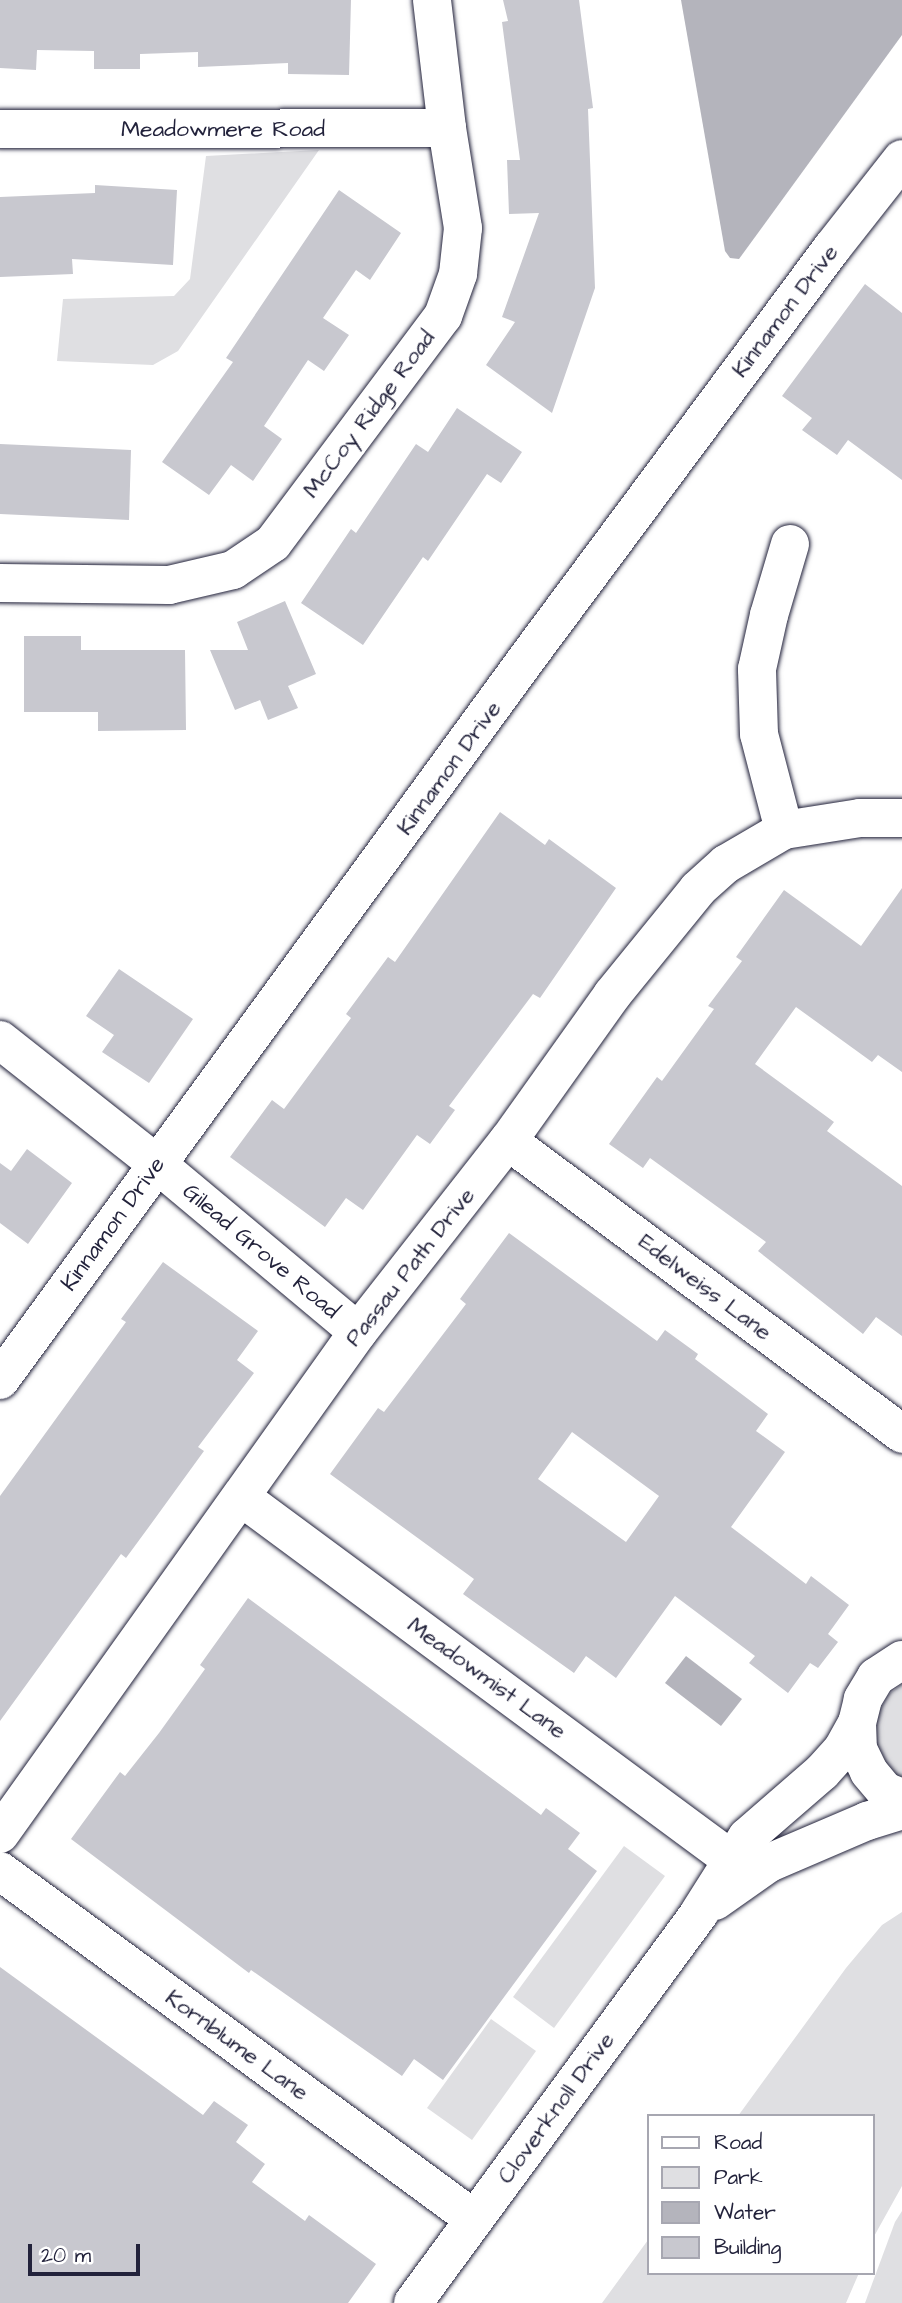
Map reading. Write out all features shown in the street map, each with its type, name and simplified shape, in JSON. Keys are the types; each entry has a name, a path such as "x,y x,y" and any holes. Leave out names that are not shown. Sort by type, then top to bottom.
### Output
{"street":[{"name":"McCoy Ridge Road","path":"0,583 169,585 233,570 273,543 443,316 458,274 463,228 447,128 432,0"},
{"name":"Meadowmere Road","path":"0,129 447,128"},
{"name":"Kinnamon Drive","path":"0,1380 156,1163 211,1096 525,661 832,247 902,159"},
{"path":"784,830 759,734 757,669 769,615 790,544"},
{"name":"Passau Path Drive","path":"0,1834 358,1332 508,1141 612,995 698,889 726,863 784,830 860,818 902,818"},
{"name":"Gilead Grove Road","path":"0,1040 156,1163 358,1332"},
{"name":"Edelweiss Lane","path":"508,1141 902,1434"},
{"name":"Meadowmist Lane","path":"242,1497 732,1860"},
{"name":"Cloverknoll Drive","path":"413,2303 699,1913 747,1837 822,1772 842,1750 857,1723 863,1699 876,1677 902,1660"},
{"path":"857,1723 858,1749 869,1772 886,1791 902,1798"},
{"name":"Cloverknoll Drive","path":"699,1913 769,1863 867,1821 902,1810"},
{"name":"Kornblume Lane","path":"0,1871 474,2219"}],"green space":[{"path":"319,150 178,351 153,365 57,361 63,299 174,296 190,279 206,156"},
{"path":"902,1684 902,1782 886,1767 878,1750 875,1730 879,1712 888,1695"},
{"path":"624,1846 665,1876 554,2028 513,1997"},
{"path":"902,1912 902,2186 874,2236 874,2114 739,2114 846,1968 882,1925"},
{"path":"491,2019 536,2051 472,2140 427,2108"},
{"path":"902,2211 902,2303 865,2303 895,2222"},
{"path":"646,2243 646,2275 858,2275 846,2303 602,2303"}],"water":[{"path":"681,0 902,0 902,35 739,259 730,258 725,251"},
{"path":"686,1656 742,1699 721,1726 665,1683"}],"building":[{"path":"0,0 351,0 349,75 288,74 288,63 198,67 198,52 140,54 140,69 94,69 94,51 37,50 36,70 0,68"},
{"path":"503,0 579,0 593,108 588,109 595,288 552,413 486,365 515,322 502,317 539,213 509,214 507,160 520,160 502,22 508,21"},
{"path":"95,185 177,190 173,265 72,259 73,274 0,277 0,197 95,193"},
{"path":"339,190 401,233 370,280 356,270 323,318 349,335 324,371 308,360 264,426 282,439 253,481 231,465 209,495 162,462 233,362 226,358"},
{"path":"865,284 902,313 902,480 848,440 837,455 802,430 812,418 782,396"},
{"path":"457,408 522,452 501,483 487,474 428,561 423,557 363,645 301,603 351,529 356,533 416,444 428,452"},
{"path":"0,444 131,450 129,520 0,514"},
{"path":"285,601 316,674 288,686 298,708 268,720 260,700 235,710 210,650 248,650 237,622"},
{"path":"24,636 81,636 81,650 185,650 186,730 98,731 98,712 24,712"},
{"path":"500,812 545,845 549,839 616,888 540,998 533,994 449,1106 455,1110 430,1144 417,1135 363,1210 346,1198 325,1227 230,1157 272,1100 284,1109 351,1018 346,1014 388,957 395,962"},
{"path":"902,888 902,1072 878,1055 872,1062 796,1007 755,1064 834,1122 827,1131 902,1186 902,1336 876,1317 863,1334 758,1251 766,1242 650,1158 643,1168 609,1144 657,1077 662,1081 714,1009 708,1006 742,961 736,957 784,890 861,946"},
{"path":"119,969 193,1019 149,1083 102,1052 114,1035 86,1016"},
{"path":"27,1149 72,1183 28,1244 0,1223 0,1163 11,1171"},
{"path":"509,1233 657,1341 665,1330 698,1354 695,1359 768,1414 756,1431 785,1452 731,1527 806,1584 811,1576 849,1605 828,1634 838,1642 818,1668 810,1663 788,1693 749,1663 755,1656 675,1596 616,1678 586,1656 574,1673 463,1594 474,1579 330,1474 378,1408 384,1412 466,1304 460,1299","holes":["572,1432 659,1496 626,1542 538,1479"]},
{"path":"163,1262 258,1331 237,1360 254,1373 198,1447 204,1451 151,1524 126,1558 121,1554 0,1721 0,1496 126,1322 121,1319"},
{"path":"248,1598 541,1815 546,1808 580,1833 568,1849 597,1871 443,2080 414,2059 402,2076 251,1970 249,1973 71,1839 120,1772 125,1776 159,1733 205,1669 200,1665"},
{"path":"0,1967 203,2115 214,2101 248,2125 236,2142 265,2164 252,2182 305,2221 309,2215 376,2264 348,2303 0,2303"}]}
